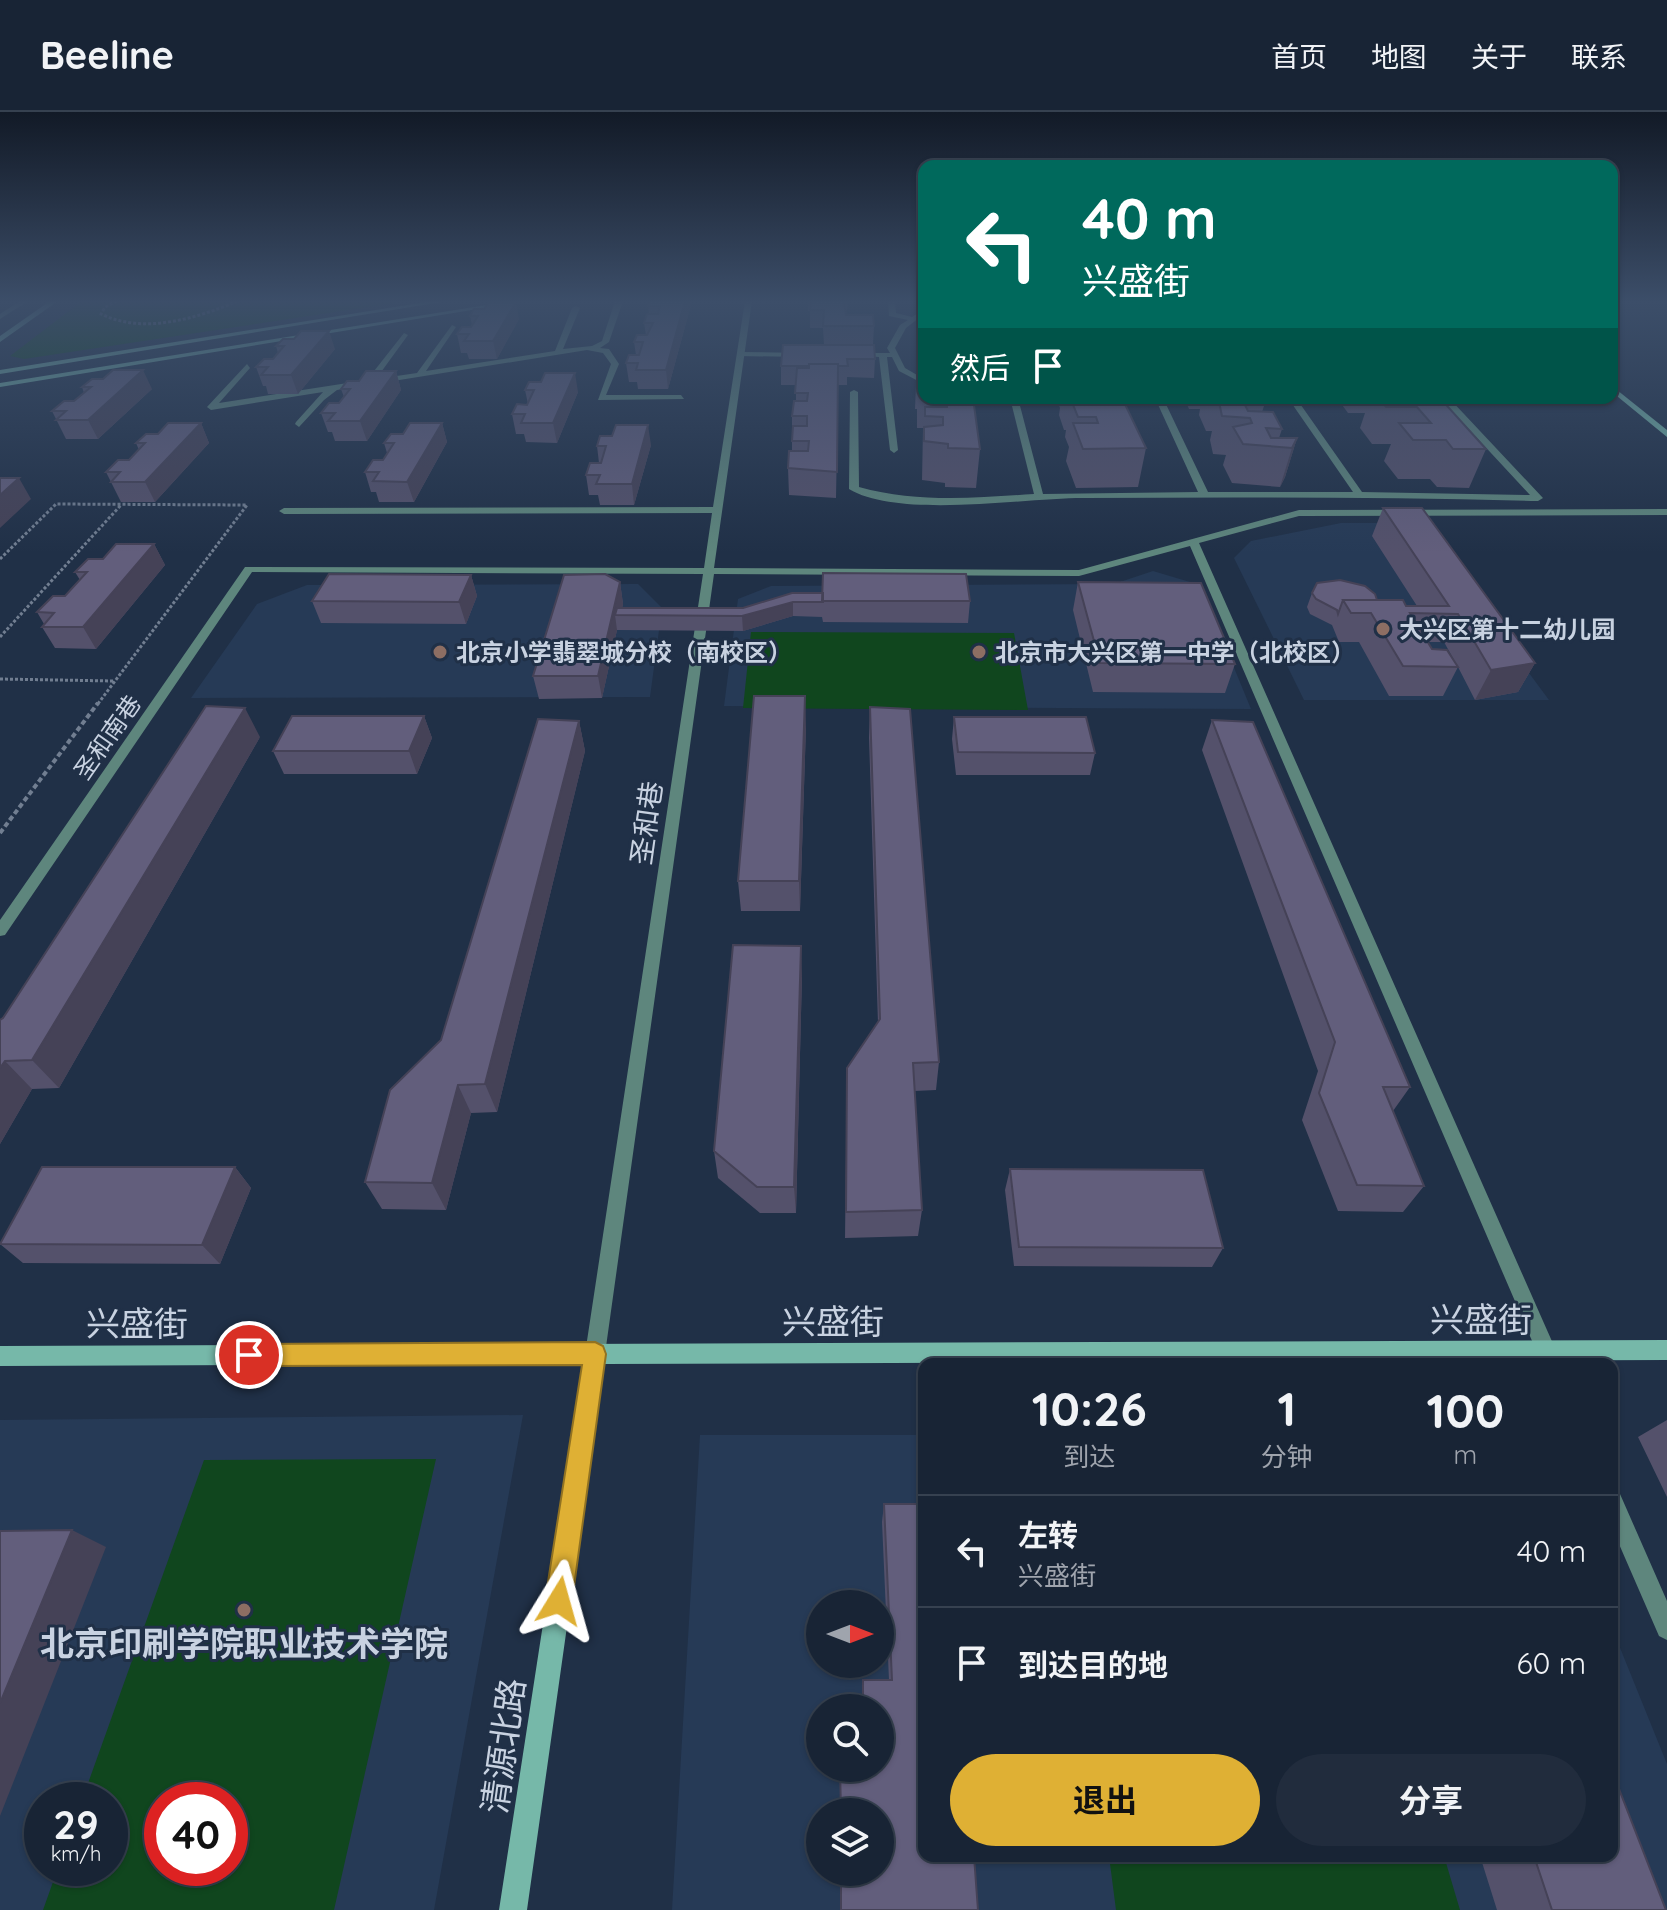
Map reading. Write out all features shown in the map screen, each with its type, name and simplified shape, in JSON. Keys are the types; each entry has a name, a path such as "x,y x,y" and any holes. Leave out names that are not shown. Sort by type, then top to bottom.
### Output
{"main road":[{"path":"1618,393 1667,434"},
{"name":"兴盛街","path":"0,1356 1549,1357 1667,1350"},
{"name":"清源北路","path":"513,1910 595,1354"}],"street":[{"path":"230,385 211,407 353,385"},
{"path":"606,385 601,398 681,397"},
{"name":"圣和巷","path":"595,1354 737,385"},
{"path":"890,385 894,450"},
{"path":"299,424 321,398 335,388"},
{"path":"854,392 854,489 875,496 964,502 1039,495 1359,494 1538,498 1450,404"},
{"path":"1016,404 1039,495"},
{"path":"1162,404 1204,494"},
{"path":"1296,404 1359,494"},
{"path":"284,511 719,510"},
{"path":"708,573 1079,573 1299,513 1667,512"},
{"path":"1193,542 1549,1357"},
{"name":"圣和南巷","path":"0,931 249,569 708,573"},
{"path":"1618,1516 1667,1628"}],"path":[{"path":"0,559 56,504 247,505 0,833"},
{"path":"0,637 122,505"},
{"path":"0,679 115,681"}],"shaded area":[{"name":"大兴区第十二幼儿园","path":"1341,523 1418,523 1549,700 1304,700 1234,558 1251,541"},
{"name":"北京市大兴区第一中学（北校区）","path":"1153,571 1200,585 1251,709 724,706 738,599 771,586 1114,584"},
{"name":"北京小学翡翠城分校（南校区）","path":"638,584 662,608 650,697 191,698 257,604 307,585"},
{"name":"北京印刷学院职业技术学院","path":"523,1415 434,1910 0,1910 0,1420"},
{"path":"700,1435 918,1435 918,1862 1618,1862 1618,1643 1667,1764 1667,1910 672,1910"}],"green space":[{"path":"751,632 1014,633 1028,710 743,708"},
{"path":"436,1459 334,1910 43,1910 52,1886 128,1886 128,1782 88,1782 204,1460"},
{"path":"1110,1862 1446,1862 1460,1910 1116,1910"}],"building":[{"path":"127,385 88,420 56,420 66,411 52,411 64,401 74,401 91,387 82,387"},
{"path":"344,385 386,385 360,421 328,421 335,413 321,413 329,403 339,403 350,389 341,389"},
{"path":"528,385 570,385 553,423 521,423 525,414 512,414 517,404 527,405 534,390 525,390"},
{"path":"796,385 838,385 837,472 788,468 789,451 808,451 809,441 792,441 793,426 807,426 807,416 792,416 794,401 807,401 808,393 795,393"},
{"path":"947,404 974,404 980,449 948,448 948,444 924,441 924,427 943,425 943,417 925,416 925,407 947,407"},
{"path":"1073,404 1125,404 1146,448 1083,449 1073,423 1098,423 1096,417 1078,417"},
{"path":"1219,404 1244,404 1248,411 1273,412 1282,429 1266,428 1271,438 1297,438 1292,448 1243,444 1233,427 1252,423 1250,418 1222,416"},
{"path":"1384,404 1445,404 1486,449 1453,449 1446,440 1413,440 1399,423 1431,423 1417,407 1386,407"},
{"path":"168,423 201,423 145,482 111,482 120,472 106,472 118,460 129,460 145,443 136,443 146,434 158,434"},
{"path":"410,423 442,423 407,482 373,481 379,472 365,472 373,460 383,460 394,443 384,443 391,434 403,434"},
{"path":"616,425 648,425 632,484 596,484 600,475 586,475 590,463 601,463 606,446 597,446 600,436 612,436"},
{"path":"0,478 19,478 0,495"},
{"path":"1383,508 1422,508 1535,663 1491,670 1458,614 1410,613 1432,649 1447,650 1458,667 1403,666 1371,613 1351,613 1343,600 1403,600 1406,606 1449,606"},
{"path":"116,544 154,544 83,627 42,627 54,613 37,612 53,596 65,596 87,572 75,572 88,559 103,559"},
{"path":"823,573 966,574 970,601 822,601"},
{"path":"329,574 471,575 459,602 312,601"},
{"path":"605,574 620,582 598,676 533,676 564,575"},
{"path":"1340,580 1365,586 1377,600 1343,600 1338,614 1337,610 1316,599 1312,593 1317,583"},
{"path":"1078,582 1201,583 1235,664 1100,663"},
{"path":"792,593 823,593 823,602 793,602 742,616 615,615 617,608 743,608"},
{"path":"754,696 805,696 799,881 738,881"},
{"path":"206,706 245,708 32,1060 5,1061 0,1068 0,1020"},
{"path":"870,707 910,709 939,1062 913,1063 922,1210 846,1212 847,1068 880,1019"},
{"path":"292,716 424,716 409,751 273,751"},
{"path":"954,717 1086,717 1095,753 958,752"},
{"path":"538,719 579,721 485,1084 458,1085 432,1183 365,1182 390,1090 441,1040"},
{"path":"1212,720 1253,722 1410,1087 1383,1087 1424,1186 1357,1185 1319,1093 1335,1042"},
{"path":"733,945 801,946 794,1187 757,1187 714,1151"},
{"path":"42,1167 235,1167 202,1245 0,1244"},
{"path":"1010,1169 1203,1170 1223,1248 1019,1247"},
{"path":"884,1504 918,1504 918,1862 974,1862 978,1910 841,1910 841,1886 894,1886 894,1798 841,1798 840,1782 894,1782 894,1694 863,1694 863,1680 894,1678 894,1590 888,1590"},
{"path":"72,1530 0,1703 0,1531"},
{"path":"1618,1786 1666,1910 1552,1910 1536,1862 1618,1862"}],"place":[{"name":"大兴区第十二幼儿园","path":"1383,629"},
{"name":"北京小学翡翠城分校（南校区）","path":"440,652"},
{"name":"北京市大兴区第一中学（北校区）","path":"979,652"},
{"name":"北京印刷学院职业技术学院","path":"244,1610"}],"route":[{"path":"249,1355 595,1354 559,1601"}]}
